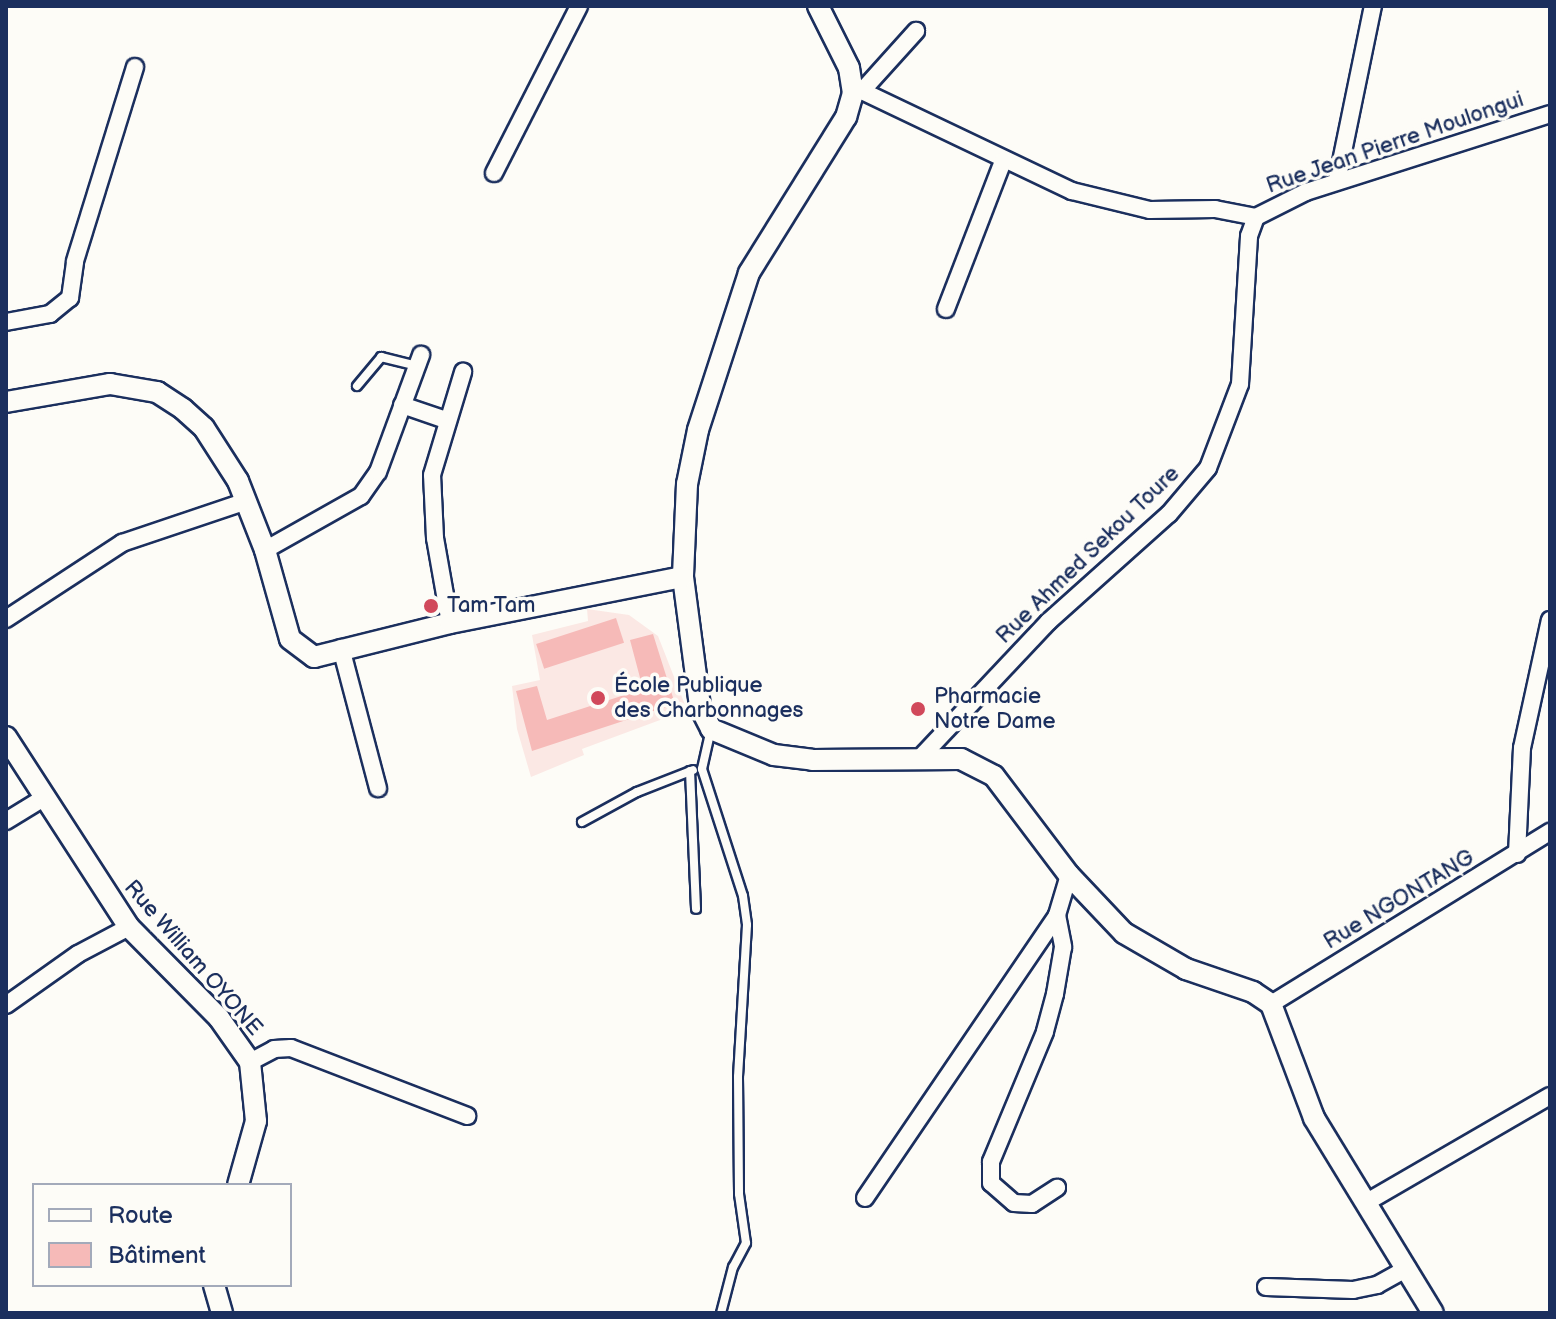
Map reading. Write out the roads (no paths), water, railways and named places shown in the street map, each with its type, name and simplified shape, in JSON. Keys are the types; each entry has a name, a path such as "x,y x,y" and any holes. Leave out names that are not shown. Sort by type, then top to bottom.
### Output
{"street":[{"path":"494,173 579,6"},
{"path":"818,6 858,92 1003,161 1125,206 1215,209 1256,217"},
{"path":"1337,181 1373,6"},
{"path":"916,31 858,92 846,117 766,241 738,300 687,484 683,577 700,707 711,729 752,750 812,760 961,759 994,776 1069,875 1110,921 1158,955 1271,1004 1314,1118 1433,1313"},
{"path":"6,322 60,310 70,298 75,261 135,67"},
{"name":"Rue Jean Pierre Moulongui","path":"1256,217 1337,181 1550,114"},
{"path":"946,309 1003,161"},
{"name":"Rue Ahmed Sekou Toure","path":"920,758 1048,622 1169,514 1208,468 1240,384 1249,236 1256,217"},
{"path":"265,550 361,496 378,472 419,361"},
{"path":"450,623 432,504 432,475 446,420 463,372"},
{"path":"6,402 89,384 157,392 204,428 247,501 265,550 290,639 314,657 450,623 683,577"},
{"path":"402,405 446,420"},
{"path":"6,619 122,543 247,501"},
{"path":"1517,854 1522,748 1550,620"},
{"path":"341,648 378,788"},
{"name":"Rue William OYONE","path":"6,737 42,799 129,927 228,1029 250,1062 256,1121 239,1183"},
{"path":"6,821 42,799"},
{"name":"Rue NGONTANG","path":"1271,1004 1550,832"},
{"path":"1057,1188 1046,1198 1023,1204 999,1194 991,1183 996,1147 1045,1032 1055,994 1063,947 1057,915 1061,886 1069,875"},
{"path":"865,1198 1057,915"},
{"path":"6,1005 78,954 129,927"},
{"path":"250,1062 274,1049 291,1048 467,1116"},
{"path":"1367,1202 1550,1096"},
{"path":"1266,1287 1353,1290 1377,1285 1408,1268"},
{"path":"215,1287 222,1313"}],"lane":[{"path":"357,386 381,357 419,361"},
{"path":"711,729 702,769 743,896 747,925 738,1077 739,1194 746,1243 733,1267 721,1313"},
{"path":"582,822 690,771 702,769"},
{"path":"690,771 696,909"}],"place":[{"name":"Tam Tam","path":"431,606"},
{"name":"École Publique des Charbonnages","path":"598,698"},
{"name":"Pharmacie Notre Dame","path":"918,709"}]}
